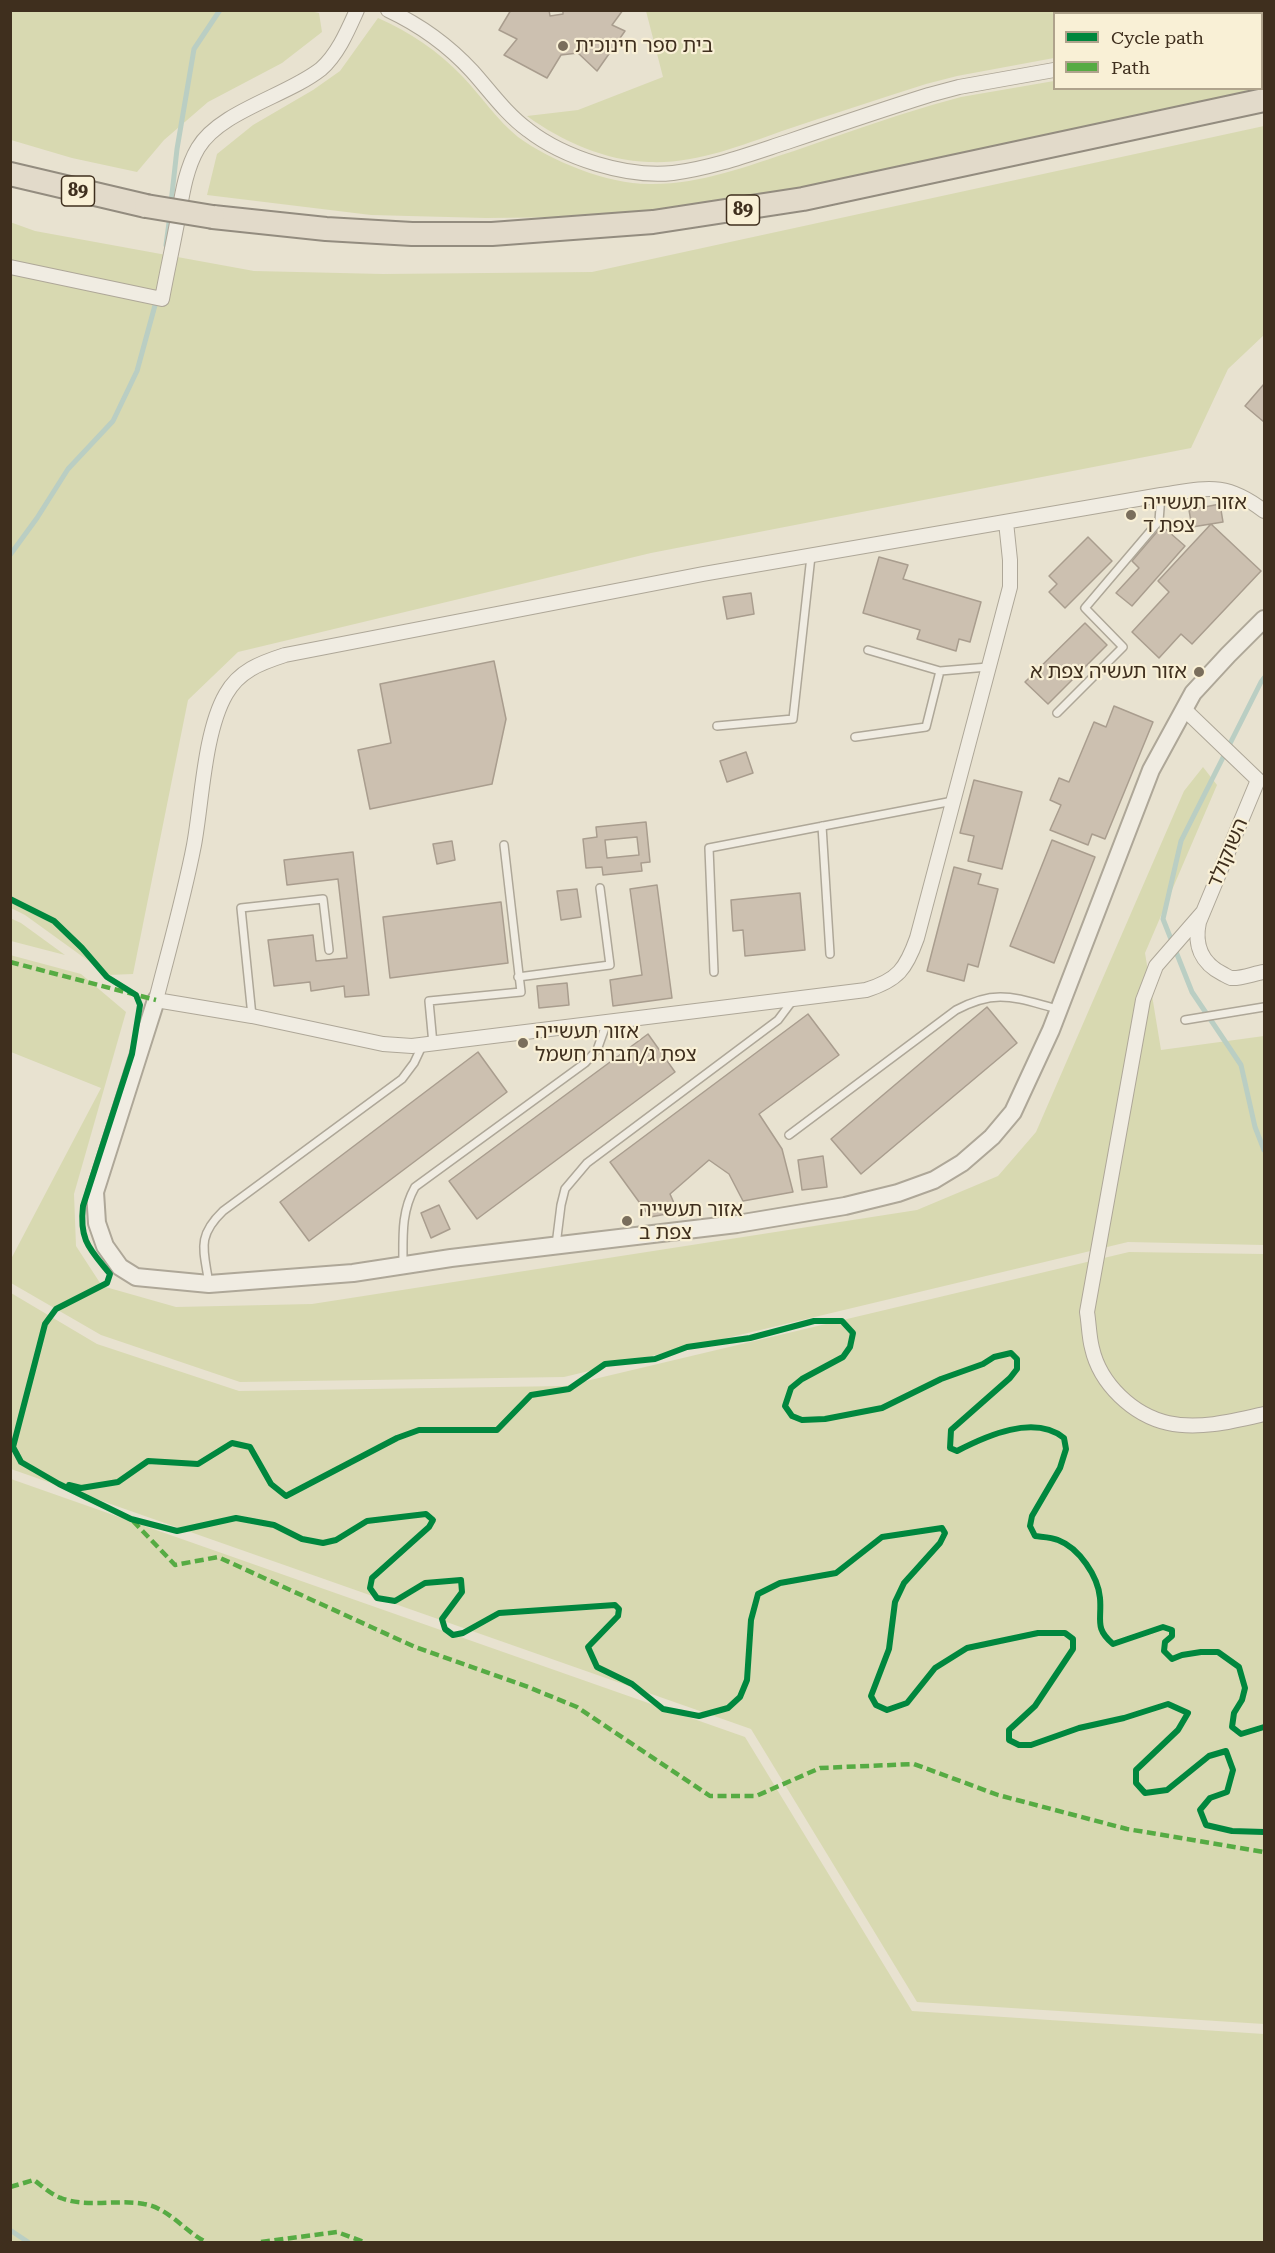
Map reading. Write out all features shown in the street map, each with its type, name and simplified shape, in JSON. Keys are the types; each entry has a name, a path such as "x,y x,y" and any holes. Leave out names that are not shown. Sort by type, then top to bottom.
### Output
{"highway":[{"name":"89","path":"10,174 146,206 213,217 315,228 412,234 492,234 653,222 803,200 1264,99"}],"street":[{"path":"10,267 162,299 183,191 198,148 225,122 322,68 345,36 357,10"},
{"path":"388,10 426,31 448,48 520,124 542,141 607,166 646,173 672,173 740,158 929,95 1053,70"},
{"path":"1264,511 1246,497 1233,491 1217,488 1161,495 703,574 285,655 258,664 238,676 225,695 213,729 194,844 156,1000 95,1192 97,1223 105,1246 120,1267 136,1277 208,1284 353,1273 556,1245 737,1224 845,1206 898,1193 934,1180 962,1162 992,1137 1013,1112 1032,1074 1059,1009 1151,770 1184,709 1200,685 1264,619"},
{"path":"156,1000 252,1016 383,1044 412,1047 866,990 885,984 909,961 917,938 1010,587 1010,560 1005,522"},
{"name":"השוקולד","path":"1184,709 1261,780 1203,912 1196,934 1198,950 1205,961 1217,971 1231,978 1264,972"},
{"path":"1203,912 1156,966 1143,1000 1089,1300 1088,1321 1092,1350 1106,1381 1124,1400 1148,1415 1168,1423 1198,1424 1227,1423 1264,1414"}],"lane":[{"path":"1057,713 1123,647 1085,608 1160,521 1161,495"},
{"path":"717,726 793,719 811,556"},
{"path":"868,650 940,671 989,667"},
{"path":"855,737 926,727 940,671"},
{"path":"714,972 709,848 953,801"},
{"path":"822,826 830,954"},
{"path":"208,1284 203,1238 210,1224 223,1211 402,1079 428,1045 429,1001 521,992 504,845"},
{"path":"518,977 610,966 600,888"},
{"path":"252,1016 241,908 323,899 329,950"},
{"path":"789,1135 956,1010 975,999 998,995 1059,1009"},
{"path":"556,1245 561,1205 566,1189 587,1163 778,1020 794,999"},
{"path":"1185,1020 1264,1007"},
{"path":"403,1265 402,1222 406,1202 415,1187 585,1063 597,1050 607,1022"}],"green space":[{"path":"646,10 1153,11 1053,12 1053,58 926,84 734,148 683,160 633,161 600,154 554,134 527,116 578,110 663,77"},
{"path":"10,11 310,11 319,13 322,32 282,63 208,102 164,140 137,172 72,158 11,140"},
{"path":"378,18 401,29 444,59 503,123 531,146 563,162 598,175 615,180 649,184 686,181 723,174 932,105 961,97 1053,81 1053,90 1263,90 1263,78 1264,90 789,192 673,208 581,217 486,218 371,215 207,195 217,154 253,125 313,90 340,71"},
{"path":"1264,126 1264,335 1228,369 1191,448 651,553 238,652 188,700 133,974 108,975 25,915 11,908 10,222 35,231 254,271 383,274 592,272"},
{"path":"1203,767 1217,785 1145,953 1161,1050 1264,1036 1264,1245 1128,1242 564,1377 240,1382 101,1335 11,1283 11,1259 101,1088 11,1052 10,955 81,974 126,1012 74,1194 76,1246 102,1286 176,1307 312,1304 917,1210 998,1176 1036,1132 1184,791"},
{"path":"10,918 21,923 65,955 11,941"},
{"path":"1129,1252 1264,1254 1264,2024 917,2002 751,1729 11,1469 11,1293 97,1344 239,1391 565,1386"},
{"path":"11,1479 745,1737 912,2011 1264,2034 1264,2242 11,2242"}],"building":[{"name":"בית ספר חינוכית","path":"511,10 549,10 550,16 563,14 563,10 623,10 612,25 625,31 597,71 578,53 561,55 547,78 504,55 517,39 499,30"},
{"path":"1264,384 1264,422 1245,406"},
{"path":"1220,504 1223,522 1192,527 1189,510"},
{"path":"1211,524 1261,571 1192,644 1181,634 1159,658 1132,632 1169,592 1158,581"},
{"path":"1162,526 1185,546 1132,606 1116,593 1139,568 1132,561"},
{"path":"1088,537 1112,561 1065,608 1049,592 1057,584 1049,576"},
{"path":"879,557 908,565 903,579 981,602 970,642 959,639 956,651 917,639 920,630 863,613"},
{"path":"751,593 754,614 727,619 723,597"},
{"path":"1085,623 1107,645 1048,704 1025,682"},
{"path":"494,661 506,719 492,784 370,809 358,750 391,743 380,684"},
{"path":"1114,706 1153,722 1105,839 1092,834 1088,845 1050,830 1061,805 1050,800 1059,778 1069,782 1094,722 1106,727"},
{"path":"746,752 753,773 727,782 720,761"},
{"path":"974,780 1022,792 1002,869 968,861 974,836 960,833"},
{"path":"646,822 650,862 641,863 642,871 603,875 602,867 586,868 583,839 597,837 596,827","holes":["637,837 639,855 607,858 605,840"]},
{"path":"1052,840 1095,857 1054,963 1010,946"},
{"path":"452,841 455,860 437,864 433,844"},
{"path":"353,852 369,995 345,997 344,986 311,991 310,982 274,986 268,940 313,935 316,961 347,958 338,879 287,885 284,860"},
{"path":"954,867 981,874 978,884 998,889 978,967 968,964 964,981 927,971"},
{"path":"657,885 672,998 613,1006 610,980 642,975 630,889"},
{"path":"577,889 581,917 561,920 557,891"},
{"path":"800,893 805,950 745,956 743,930 733,931 731,900"},
{"path":"501,902 508,963 390,978 383,917"},
{"path":"567,983 569,1005 539,1008 537,986"},
{"path":"987,1007 1017,1043 861,1174 831,1139"},
{"path":"808,1014 839,1055 759,1114 782,1149 793,1192 743,1201 729,1174 709,1160 670,1194 678,1212 650,1217 610,1162"},
{"path":"648,1034 675,1072 477,1219 449,1181"},
{"path":"478,1052 507,1092 309,1241 280,1202"},
{"path":"823,1156 827,1187 802,1190 798,1160"},
{"path":"439,1205 450,1229 431,1238 421,1213"}],"waterway":[{"path":"171,203 177,149 194,49 220,10"},
{"path":"166,245 170,215"},
{"path":"10,555 68,469 113,421 137,371 157,298"},
{"path":"1264,678 1181,841 1163,919 1192,992 1241,1065 1255,1127 1264,1150"},
{"path":"10,2230 28,2242"}],"marked path":[{"path":"10,962 156,1000"},
{"path":"133,1521 175,1565 218,1557 415,1647 577,1707 710,1796 756,1796 820,1768 914,1764 998,1795 1127,1829 1264,1852"},
{"path":"10,2187 34,2180 54,2195 71,2201 134,2203 153,2206 206,2242"},
{"path":"261,2242 337,2232 364,2242"}],"cycle path":[{"path":"10,899 54,921 107,977 136,995 140,1005 132,1054 83,1206 83,1228 88,1244 110,1274 107,1283 56,1309 45,1324 13,1447 21,1462 59,1484 131,1519 177,1531 236,1518 274,1525 302,1539 323,1543 336,1540 367,1521 426,1514 433,1520 429,1527 372,1578 370,1588 377,1598 395,1601 425,1583 461,1580 462,1592 442,1619 445,1629 453,1635 463,1633 499,1613 615,1605 619,1609 618,1616 588,1647 597,1667 632,1684 663,1709 699,1716 728,1708 740,1697 747,1680 751,1620 758,1594 780,1583 836,1573 882,1537 942,1528 945,1533 940,1543 904,1583 895,1602 889,1649 871,1696 876,1705 887,1710 907,1703 935,1668 967,1648 1038,1633 1065,1633 1073,1639 1073,1649 1035,1706 1009,1730 1009,1740 1019,1745 1031,1745 1079,1728 1124,1718 1168,1704 1188,1713 1178,1730 1136,1770 1136,1783 1145,1793 1167,1790 1209,1756 1226,1751 1233,1770 1227,1792 1210,1798 1200,1810 1206,1825 1232,1831 1264,1832"},
{"path":"69,1485 81,1488 118,1482 148,1461 198,1464 232,1443 250,1447 271,1484 286,1496 397,1438 419,1430 497,1430 531,1395 569,1389 605,1364 655,1359 687,1347 750,1338 814,1321 842,1321 853,1333 850,1347 843,1357 802,1379 791,1388 785,1406 792,1416 802,1420 825,1419 882,1408 941,1379 983,1364 994,1357 1011,1353 1017,1359 1017,1369 1010,1378 951,1430 950,1448 957,1451 996,1434 1025,1428 1052,1431 1064,1438 1066,1449 1060,1468 1032,1516 1030,1526 1035,1536 1052,1538 1066,1544 1086,1564 1096,1581 1100,1598 1101,1628 1113,1644 1163,1627 1172,1630 1172,1636 1165,1642 1164,1651 1172,1659 1201,1652 1218,1652 1239,1667 1245,1688 1242,1700 1234,1713 1232,1727 1241,1734 1264,1727"}],"place":[{"name":"בית ספר חינוכית","path":"563,46"},
{"name":"אזור תעשייה צפת ד","path":"1131,515"},
{"name":"אזור תעשיה צפת א","path":"1199,672"},
{"name":"אזור תעשייה צפת ג/חברת חשמל","path":"523,1043"},
{"name":"אזור תעשייה צפת ב","path":"627,1221"}]}
